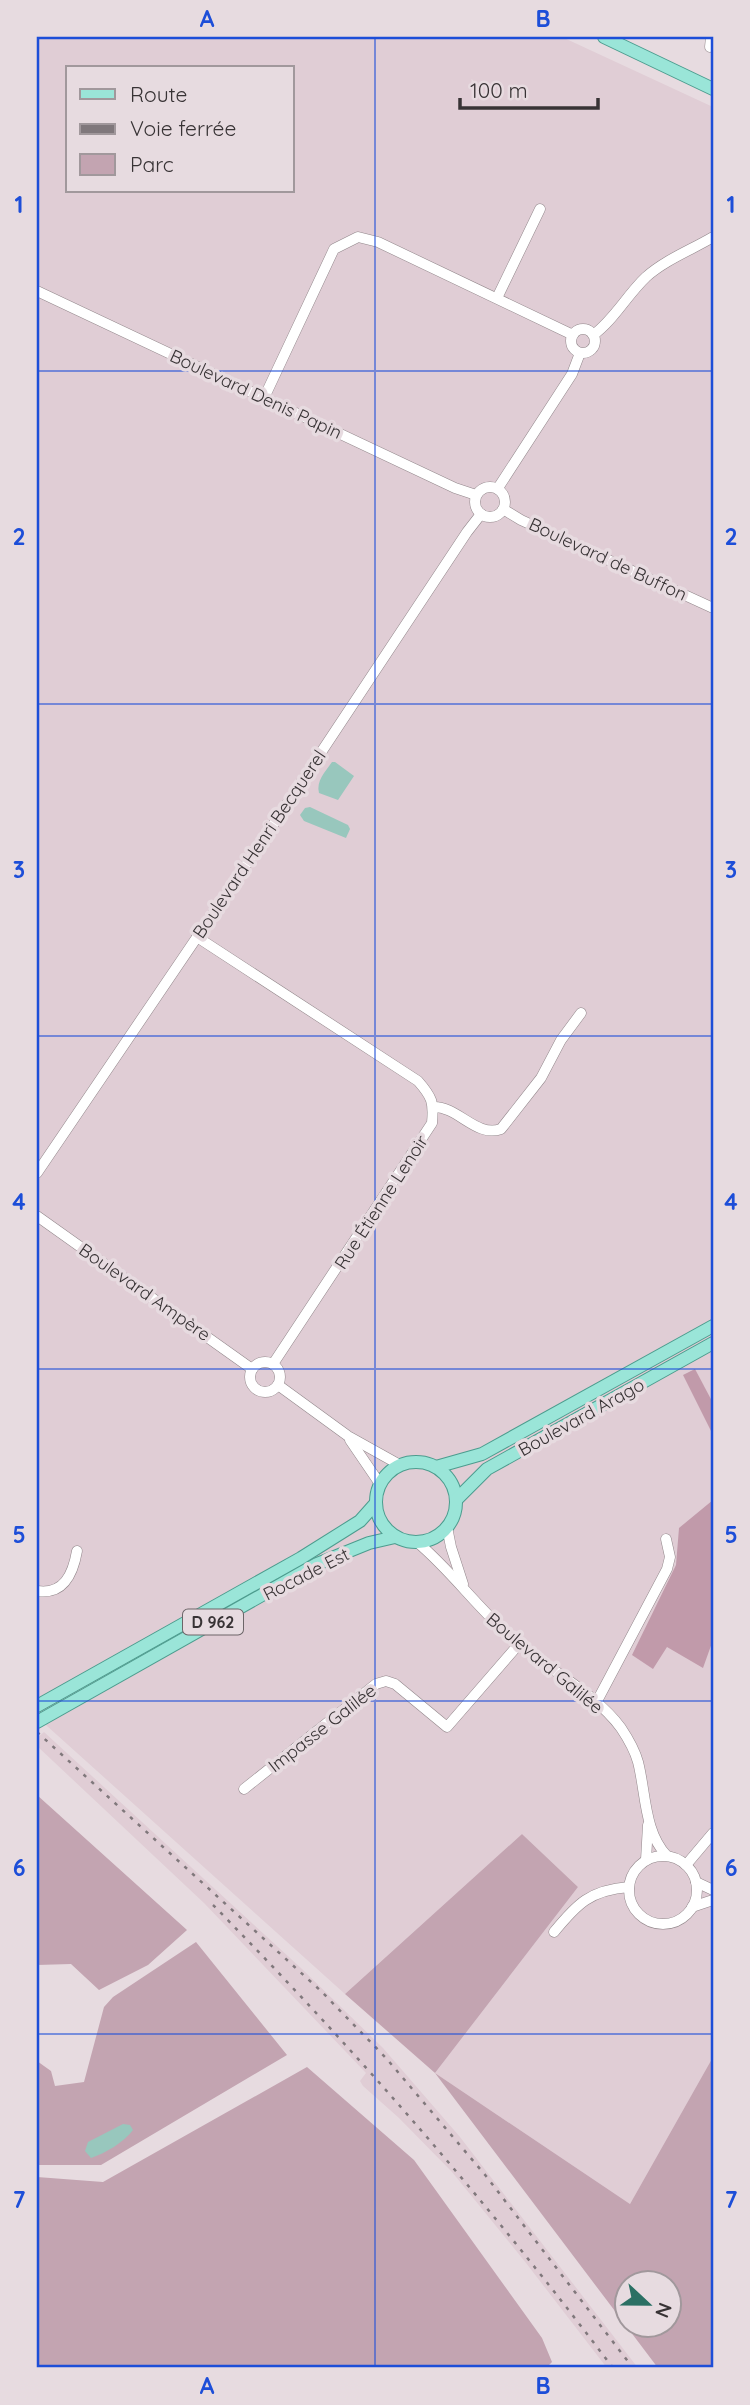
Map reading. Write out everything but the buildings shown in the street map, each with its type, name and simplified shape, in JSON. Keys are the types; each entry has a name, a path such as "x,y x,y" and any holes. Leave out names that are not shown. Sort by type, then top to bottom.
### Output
{"main road":[{"path":"604,37 713,89"},
{"path":"436,1467 482,1454 713,1326"},
{"name":"Boulevard Arago","path":"456,1500 488,1469 713,1343"},
{"path":"412,1462 436,1467 447,1476 454,1487 455,1512 447,1527 435,1538 417,1542 395,1537 385,1528 378,1516 376,1503 380,1484 400,1465 412,1462"},
{"name":"D 962","path":"37,1706 300,1558 360,1521 376,1503"},
{"name":"Rocade Est","path":"37,1721 317,1564 395,1537"}],"street":[{"path":"497,298 540,209"},
{"path":"264,398 334,249 358,237 378,242 573,335"},
{"path":"593,335 604,327 621,302 646,277 713,237"},
{"name":"Boulevard Denis Papin","path":"37,291 455,488 476,495"},
{"path":"583,330 593,335 593,348 587,353 580,353 572,346 573,335 583,330"},
{"path":"498,488 572,374 580,353"},
{"path":"483,488 498,488 505,500 503,509 496,516 486,517 474,503 476,495 483,488"},
{"name":"Boulevard de Buffon","path":"503,509 713,608"},
{"name":"Boulevard Henri Becquerel","path":"37,1173 481,514"},
{"path":"197,937 418,1081 429,1094 433,1107 447,1110 493,1132 501,1129 541,1079 561,1040 580,1013"},
{"name":"Rue Étienne Lenoir","path":"274,1364 432,1124 433,1107"},
{"name":"Boulevard Ampère","path":"37,1216 253,1369"},
{"path":"264,1362 274,1364 281,1376 278,1385 267,1393 257,1391 250,1378 253,1369 264,1362"},
{"path":"278,1385 348,1436 400,1465"},
{"path":"348,1436 380,1484"},
{"name":"Boulevard Galilée","path":"447,1527 465,1588"},
{"path":"596,1703 667,1569 670,1557 666,1539"},
{"name":"Boulevard Galilée","path":"417,1542 465,1588 487,1616 596,1703 620,1728 637,1759 648,1818 658,1847 667,1856"},
{"path":"37,1591 51,1592 62,1586 70,1578 77,1551"},
{"name":"Impasse Galilée","path":"244,1789 376,1684 386,1681 395,1684 447,1727 519,1644"},
{"name":"Boulevard Galilée","path":"646,1860 648,1818"},
{"path":"686,1865 713,1833"},
{"path":"692,1908 697,1891 696,1882 686,1865 667,1856 657,1856 638,1867 629,1887 634,1907 649,1921 670,1923 680,1919 692,1908 713,1900"},
{"path":"696,1882 713,1890"},
{"path":"554,1932 576,1905 610,1888 629,1887"}],"shaded area":[{"path":"37,37 562,37 713,107 713,2057 630,2204 435,2073 578,1887 522,1834 345,1994 37,1717"},
{"path":"332,762 354,776 338,800 319,793 318,789"},
{"path":"310,807 348,825 350,829 346,838 304,821 300,815 305,808"},
{"path":"695,1369 713,1403 713,1435 683,1375"},
{"path":"713,1500 713,1640 703,1668 667,1647 653,1669 632,1655 676,1565 679,1528"},
{"path":"44,1732 302,1969 383,2048 460,2137 638,2368 607,2368 452,2172 363,2086 360,2081 366,2073 204,1903 37,1746 37,1738"},
{"path":"123,2124 130,2125 133,2130 114,2147 91,2158 85,2151 88,2142"}],"green space":[{"path":"37,1795 187,1930 148,1965 99,1990 71,1964 37,1965"},
{"path":"522,1834 578,1887 435,2073 345,1994"},
{"path":"196,1942 287,2055 101,2165 37,2165 37,2061 51,2071 55,2086 84,2082 104,2007 113,1997"},
{"path":"713,2057 713,2368 658,2368 635,2338 684,2338 684,2268 614,2268 614,2310 435,2073 630,2204"},
{"path":"307,2067 414,2160 542,2338 552,2362 546,2368 37,2368 37,2177 103,2182"}],"railway":[{"path":"37,1732 321,1991 386,2058 486,2176 633,2368"},
{"path":"213,1905 319,2016 421,2130 519,2247 613,2368"}]}
